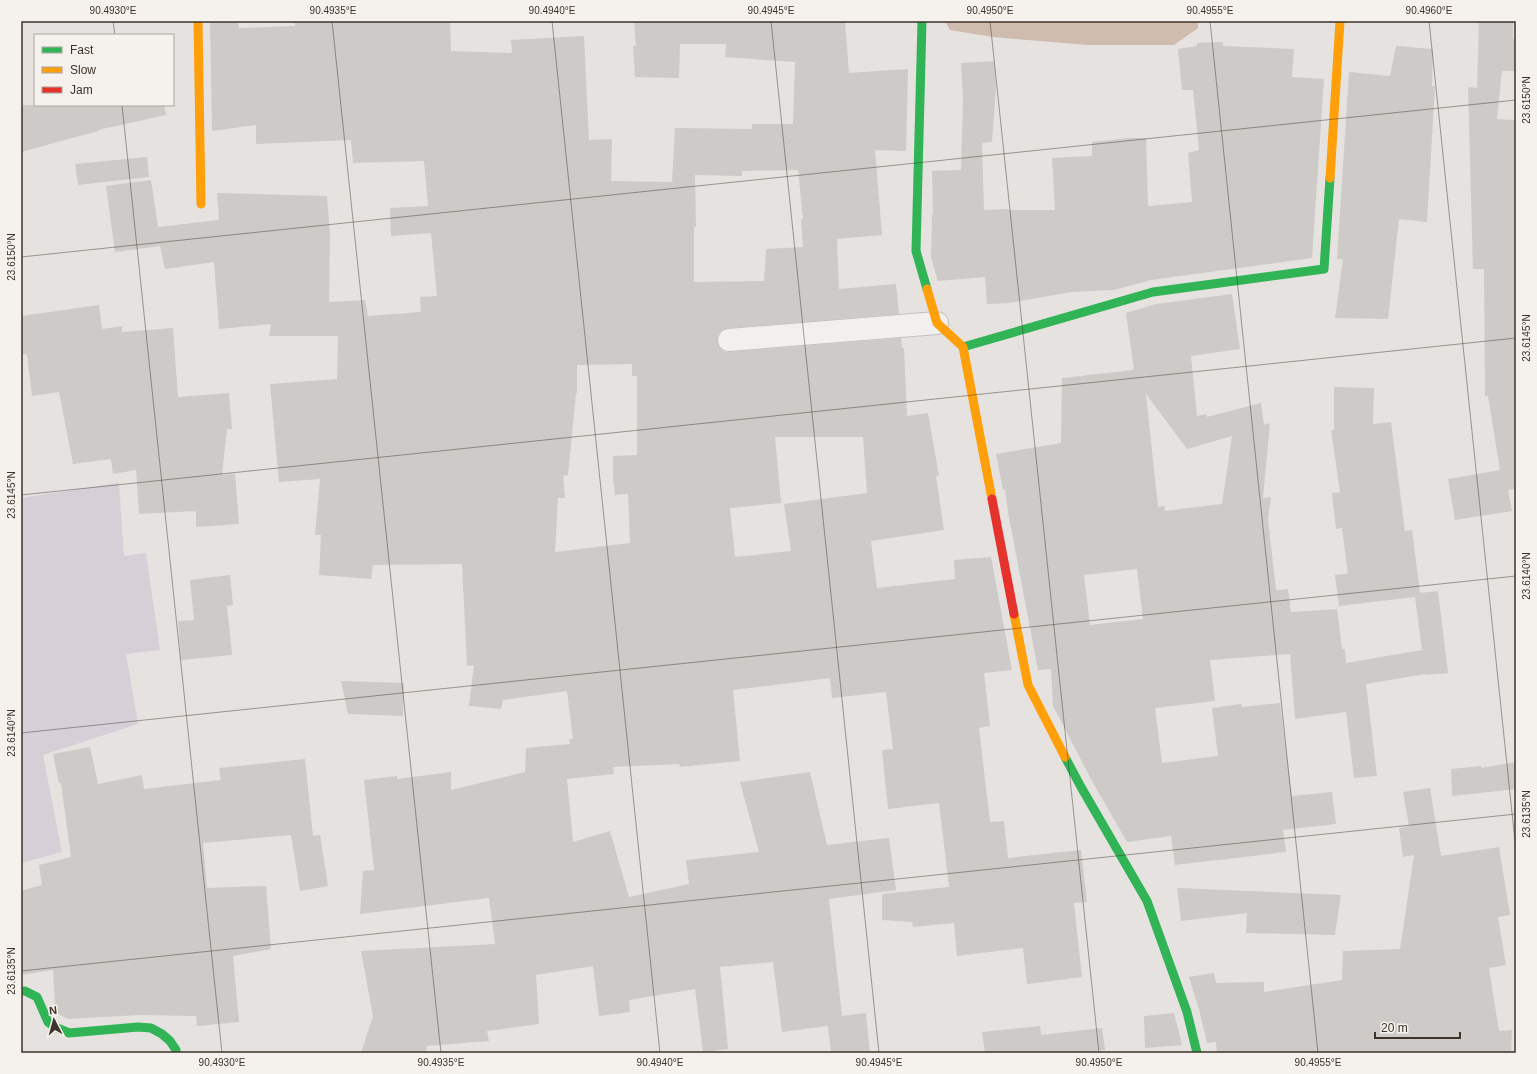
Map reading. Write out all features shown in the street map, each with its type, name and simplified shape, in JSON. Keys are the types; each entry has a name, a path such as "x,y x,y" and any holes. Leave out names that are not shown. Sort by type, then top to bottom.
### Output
{"street":[{"path":"198,21 201,204"},
{"path":"922,21 916,251 937,323 963,347 1028,685 1081,787 1147,901 1186,1012 1197,1053"},
{"path":"963,347 1152,292 1324,269 1340,21"},
{"path":"729,340 937,323"},
{"path":"21,991 25,991 37,997 48,1022 55,1027 69,1032 138,1027 151,1028 162,1034 170,1041 176,1050 176,1053"}],"shaded area":[{"path":"945,21 1198,21 1198,28 1174,45 1087,45 993,37 950,30"},
{"path":"119,483 124,556 146,553 160,650 126,654 138,724 43,755 62,852 21,863 21,498"}],"building":[{"path":"210,21 238,21 239,28 295,26 295,21 450,21 451,51 512,53 511,40 584,36 589,140 612,139 611,181 672,182 675,128 752,129 752,124 793,124 795,62 725,57 726,44 680,44 679,78 635,77 633,46 636,46 634,22 845,21 849,73 908,69 906,151 875,150 882,235 837,239 839,289 896,284 899,314 728,328 722,330 718,334 717,341 719,347 723,351 730,352 901,338 902,348 904,348 907,416 928,413 939,476 936,476 944,530 871,541 877,588 955,579 954,560 991,557 1012,670 984,673 990,726 979,728 990,822 1004,821 1008,858 1081,850 1087,902 1074,903 1082,977 1027,984 1023,948 957,956 954,923 913,927 912,922 882,920 882,894 949,887 939,803 888,809 882,750 893,749 886,692 832,698 830,678 733,690 740,761 680,767 679,764 613,767 614,774 567,779 573,842 610,831 629,897 689,884 686,860 759,852 740,782 810,772 827,845 889,838 896,890 829,899 842,1016 866,1013 870,1053 831,1053 828,1026 782,1032 773,962 720,967 728,1049 703,1052 695,989 629,1000 630,1012 599,1016 593,966 536,975 539,1024 487,1031 489,1041 427,1046 426,1053 361,1053 373,1016 361,951 495,944 489,898 360,914 363,871 374,870 364,780 397,776 397,779 451,772 451,790 525,772 526,748 570,744 569,739 573,739 567,691 503,700 501,709 469,706 474,665 467,666 462,564 373,565 371,579 319,575 321,535 315,535 320,479 279,482 270,384 337,379 338,336 269,336 271,324 219,329 214,262 165,269 160,246 115,252 106,186 151,180 158,227 219,220 217,193 327,196 330,234 329,302 365,300 368,316 421,312 420,297 437,296 431,233 391,236 390,208 428,206 424,161 353,163 351,140 256,144 256,125 212,131","holes":["798,170 803,219 801,219 803,247 766,249 764,281 694,282 694,227 696,227 695,175 742,176 742,171","632,364 632,376 637,376 637,455 613,456 615,495 628,494 630,543 555,552 558,498 565,498 563,476 568,475 577,393 577,365","775,437 863,437 867,493 784,504 791,551 735,557 730,508 781,503"]},
{"path":"1479,21 1513,21 1513,39 1516,39 1516,71 1502,71 1497,119 1516,120 1516,489 1508,490 1512,511 1455,520 1448,479 1500,470 1488,396 1485,396 1484,269 1473,269 1468,87 1477,88"},
{"path":"1223,42 1223,46 1294,49 1292,77 1324,79 1312,258 1151,280 1114,290 1071,292 1009,303 987,304 985,277 938,281 931,257 933,214 932,171 961,170 963,100 961,63 994,61 996,86 992,142 982,143 984,210 1055,210 1052,158 1092,156 1092,142 1128,138 1146,138 1148,206 1192,202 1188,153 1199,150 1193,90 1182,90 1178,49 1197,46 1197,43"},
{"path":"1396,46 1433,49 1432,86 1435,86 1427,222 1399,219 1388,319 1335,318 1343,259 1337,259 1349,72 1390,76"},
{"path":"21,105 164,106 166,115 98,130 21,152"},
{"path":"147,157 149,177 78,185 75,164"},
{"path":"1232,294 1240,349 1191,356 1197,416 1206,414 1207,417 1261,403 1264,425 1270,423 1263,498 1271,497 1268,519 1276,590 1288,589 1291,612 1337,609 1342,649 1345,649 1346,663 1422,650 1415,597 1339,606 1335,575 1348,574 1342,528 1336,529 1332,493 1340,492 1331,430 1334,430 1334,387 1374,388 1373,424 1391,422 1405,531 1412,530 1420,593 1438,591 1448,673 1425,674 1366,684 1377,776 1354,778 1346,712 1295,719 1290,654 1210,660 1215,701 1155,708 1162,763 1218,756 1212,708 1241,704 1242,707 1280,703 1292,796 1332,792 1336,824 1283,830 1286,852 1175,865 1171,836 1127,842 1092,781 1053,706 1051,669 1038,670 1005,489 1003,490 996,454 1061,443 1062,378 1134,370 1126,313 1156,304","holes":["1146,394 1187,449 1232,436 1222,504 1165,511 1164,506 1158,507","1137,569 1143,619 1090,625 1084,575"]},
{"path":"99,305 102,329 122,326 122,332 173,328 178,397 229,393 232,429 227,429 222,475 235,474 239,524 196,527 196,511 139,514 136,470 113,474 111,459 73,464 59,392 32,396 27,354 21,355 21,316"},
{"path":"230,575 233,605 227,606 232,655 181,660 178,621 194,620 190,580"},
{"path":"341,681 404,683 403,716 348,714"},
{"path":"90,747 98,784 142,775 144,789 221,780 219,768 305,759 313,836 320,835 328,886 300,891 291,835 203,843 207,888 266,886 271,949 233,956 239,1022 197,1026 196,1016 139,1015 68,1019 58,1014 55,1005 53,970 21,975 21,891 42,885 39,865 71,857 61,783 59,783 53,754"},
{"path":"1516,762 1516,789 1452,796 1451,769 1481,766 1481,768"},
{"path":"1430,788 1441,856 1499,847 1510,915 1498,917 1506,965 1489,968 1499,1031 1512,1030 1511,1053 1217,1053 1216,1042 1207,1043 1199,1009 1189,977 1214,973 1216,983 1264,982 1264,992 1342,980 1343,951 1400,949 1414,855 1403,857 1399,828 1409,826 1403,792"},
{"path":"1177,888 1341,895 1335,935 1246,933 1247,913 1181,921"},
{"path":"1174,1013 1182,1045 1145,1048 1144,1016"},
{"path":"1040,1026 1041,1035 1102,1028 1105,1050 1076,1053 985,1053 982,1032"}],"traffic: fast":[{"path":"922,21 916,251 927,289"},
{"path":"963,347 1153,292 1324,269 1330,178"},
{"path":"1065,757 1147,901 1187,1012 1197,1053"},
{"path":"21,991 25,991 37,997 48,1022 69,1033 138,1027 151,1028 162,1034 170,1041 176,1050 176,1053"}],"traffic: slow":[{"path":"198,21 201,204"},
{"path":"1330,178 1340,21"},
{"path":"927,289 937,323 963,347 992,499"},
{"path":"1014,614 1028,685 1065,757"}],"traffic: jam":[{"path":"992,499 1014,614"}]}
